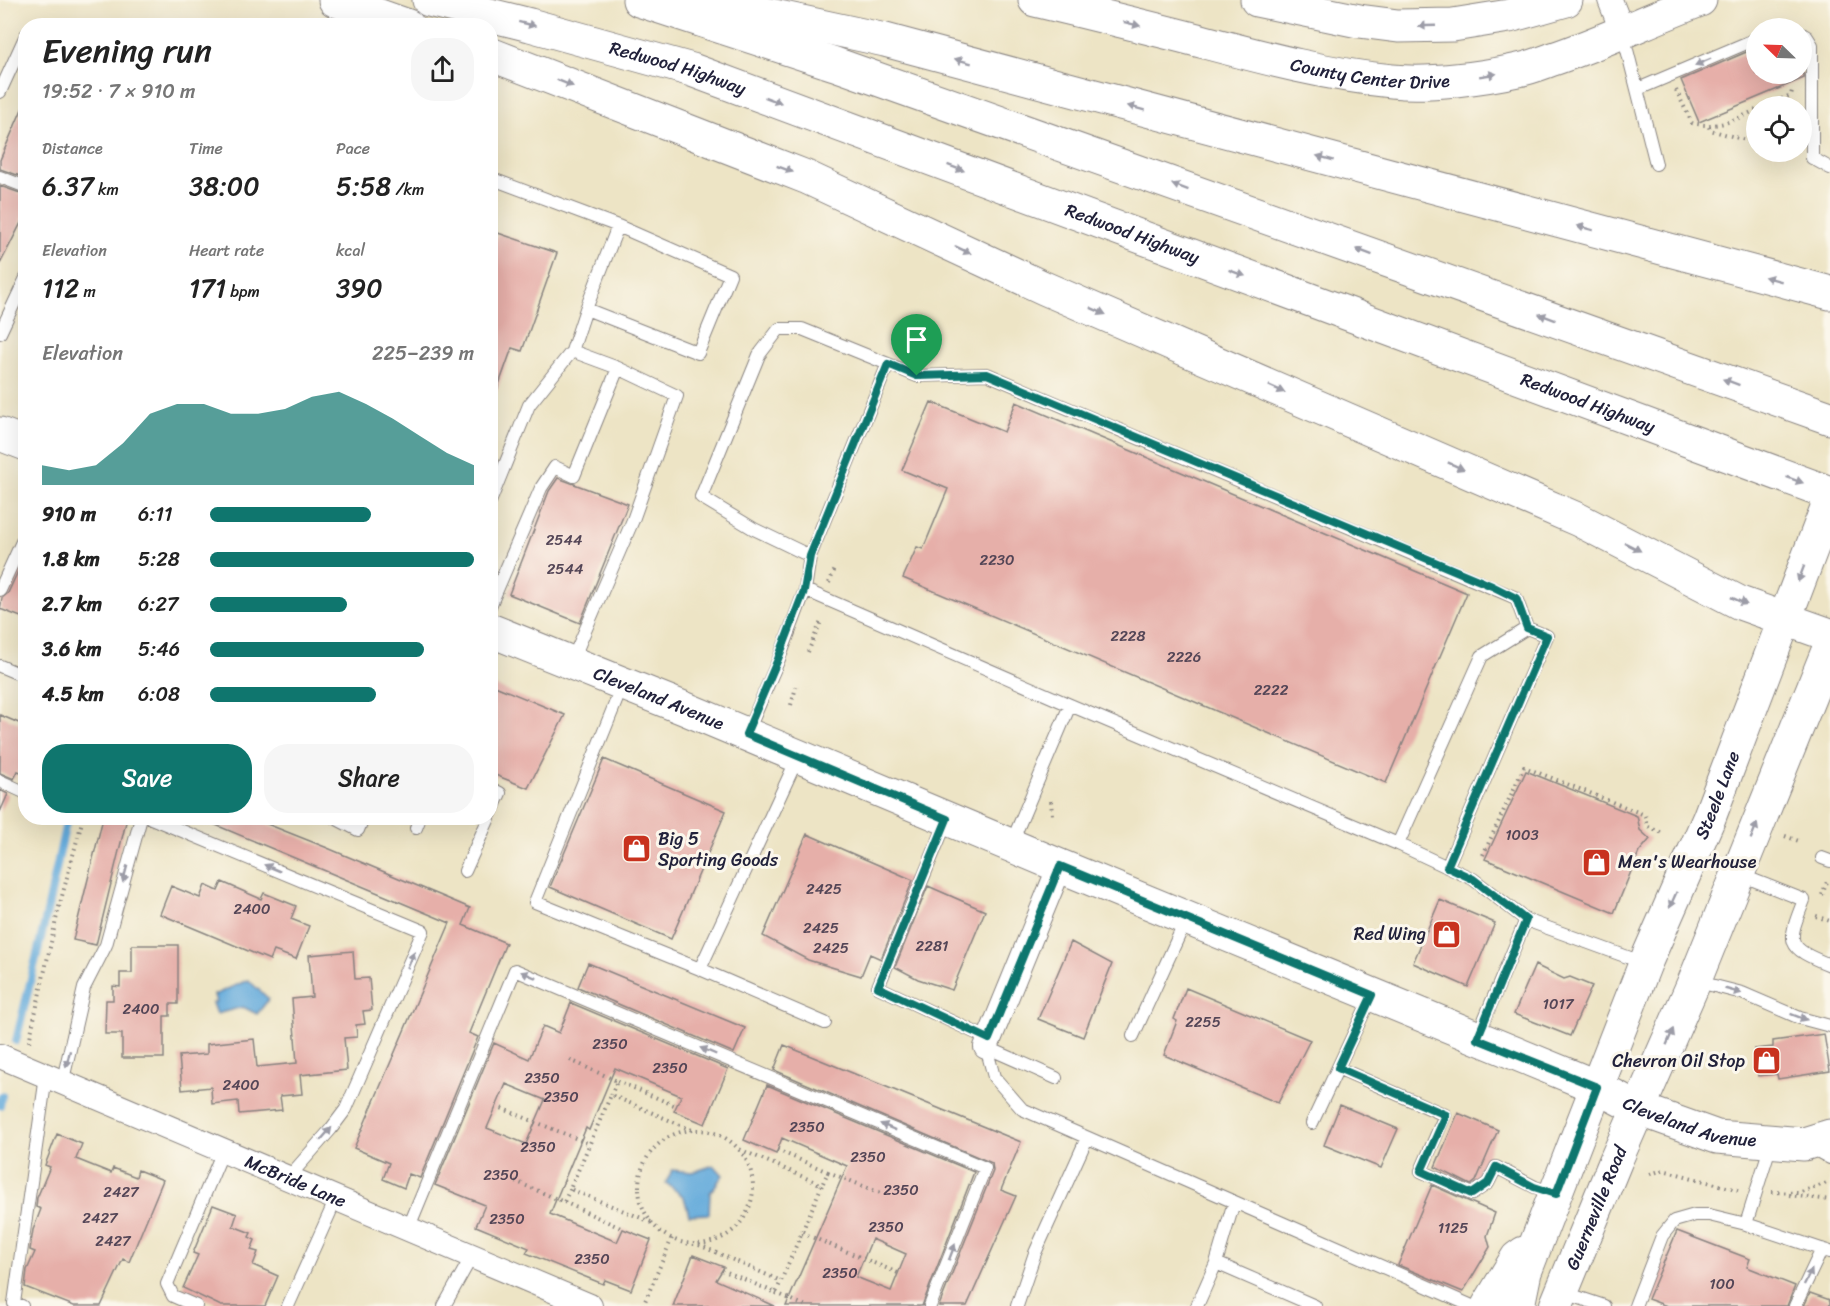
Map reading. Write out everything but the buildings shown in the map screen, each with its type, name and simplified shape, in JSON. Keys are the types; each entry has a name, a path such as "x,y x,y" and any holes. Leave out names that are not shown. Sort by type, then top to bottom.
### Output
{"main road":[{"path":"335,0 386,18"},
{"name":"Redwood Highway","path":"429,0 692,69 1830,493"},
{"path":"639,0 846,68 1830,418"},
{"path":"700,0 885,40 1830,293"},
{"name":"County Center Drive","path":"1035,0 1233,51 1394,82 1458,80 1520,70 1577,51 1700,0"},
{"path":"1257,0 1359,21 1398,26 1453,25 1507,8 1566,0"},
{"path":"498,57 806,177 1044,288 1579,520 1740,603 1830,635"},
{"name":"Steele Lane","path":"1597,1087 1645,964 1709,818 1830,500"},
{"name":"Cleveland Avenue","path":"498,633 1597,1087 1639,1109 1717,1137 1821,1146"},
{"path":"1639,1109 1695,980 1830,646"},
{"path":"1518,1306 1526,1272 1597,1087"},
{"name":"Guerneville Road","path":"1559,1299 1639,1109"},
{"path":"1469,1305 1517,1258 1536,1245"}],"street":[{"path":"1610,0 1623,33"},
{"path":"988,1043 1060,866"},
{"name":"McBride Lane","path":"0,1056 590,1306"}],"lane":[{"path":"1623,33 1656,164"},
{"path":"1638,89 1746,43"},
{"path":"0,92 18,53"},
{"path":"1812,84 1812,158 1830,168"},
{"path":"0,177 18,184"},
{"path":"498,181 618,226 730,275 698,353 586,309"},
{"path":"498,468 529,405 572,351 618,226"},
{"path":"0,333 18,295"},
{"path":"810,556 754,529 701,497 759,355 778,329 802,329 917,376 987,374 1492,586 1516,598 1527,628 1547,636 1447,867"},
{"path":"571,662 633,520 677,396 618,368 572,351"},
{"path":"746,734 804,591 810,556 888,364"},
{"path":"498,616 541,488 555,467 574,476 618,368"},
{"path":"0,590 18,551"},
{"path":"804,591 1398,844 1473,879 1526,920 1645,964"},
{"path":"1398,844 1482,656 1527,628"},
{"path":"0,666 18,674"},
{"path":"623,683 535,902 825,1023"},
{"path":"1010,845 1070,705"},
{"path":"700,969 798,756"},
{"path":"0,781 18,789"},
{"path":"947,819 878,987 1056,1078"},
{"path":"22,1306 14,1303 54,1080 84,988 106,945 139,825"},
{"path":"168,825 423,931 346,1110 288,1178"},
{"path":"348,825 358,830 360,825"},
{"path":"465,872 486,825"},
{"path":"1737,873 1804,900 1794,926 1793,942 1801,953 1830,965"},
{"path":"1133,1036 1186,918"},
{"path":"1477,1039 1526,920"},
{"path":"408,1229 515,970 985,1168 930,1306"},
{"path":"1695,980 1742,993 1800,1017 1830,1026"},
{"path":"1312,1123 1372,995"},
{"path":"988,1043 994,1077 1022,1109 1469,1305"},
{"path":"1338,1068 1446,1115 1421,1171 1472,1194 1488,1183 1496,1167 1534,1187 1556,1194"},
{"path":"1017,1306 1035,1253 1087,1138"},
{"path":"1746,1224 1772,1142"},
{"path":"195,1306 173,1296 167,1284 223,1151"},
{"path":"288,1306 336,1199"},
{"path":"1197,1306 1216,1263 1234,1202"},
{"path":"1635,1306 1662,1236 1674,1221 1695,1215 1709,1215 1746,1224 1826,1250 1795,1306"},
{"path":"444,1306 472,1256"},
{"path":"1216,1263 1315,1306"},
{"path":"1559,1299 1604,1306"}],"path":[{"path":"1673,84 1692,123 1709,127 1727,123 1746,114"},
{"path":"1789,96 1791,95 1792,87"},
{"path":"1709,127 1710,130 1746,140"},
{"path":"829,583 835,569"},
{"path":"808,652 822,619"},
{"path":"791,705 797,684"},
{"path":"1483,855 1524,767 1645,815 1648,827 1665,834"},
{"path":"1052,815 1050,804 1054,796"},
{"path":"22,1066 58,911 81,825"},
{"path":"1785,836 1799,841"},
{"path":"570,1060 676,1106"},
{"path":"564,1202 617,1081"},
{"path":"611,1095 693,1131"},
{"path":"496,1106 590,1144"},
{"path":"693,1131 717,1134 733,1143 745,1158 752,1175 753,1194 747,1213 736,1228 720,1239 695,1244 683,1243 665,1235 651,1222 642,1207 639,1188 642,1170 650,1153 663,1140 680,1132 693,1131"},
{"path":"738,1149 822,1185"},
{"path":"777,1150 883,1194"},
{"path":"776,1293 828,1172"},
{"path":"515,1181 623,1229"},
{"path":"570,1189 651,1222"},
{"path":"1773,1192 1830,1200"},
{"path":"802,1233 898,1273"},
{"path":"643,1306 672,1238"},
{"path":"695,1244 781,1281"},
{"path":"722,1270 806,1306"}],"water":[{"path":"248,980 269,999 257,1014 243,1007 216,1014 212,1003 216,1002 214,995"},
{"path":"714,1165 723,1175 710,1193 709,1214 689,1215 684,1197 666,1183 672,1170 693,1172"}],"waterway":[{"path":"16,1041 66,825"},
{"path":"0,1105 2,1096"}],"place":[{"name":"Big 5 Sporting Goods","path":"637,849"},
{"name":"Men's Wearhouse","path":"1597,862"},
{"name":"Red Wing","path":"1447,934"},
{"name":"Chevron Oil Stop","path":"1766,1061"}],"route":[{"path":"888,364 917,376 987,374 1492,586 1516,598 1527,628 1547,636 1447,867 1473,879 1526,920 1477,1039 1597,1087 1556,1194 1534,1187 1496,1167 1488,1183 1472,1194 1421,1171 1446,1115 1338,1068 1372,995 1060,866 989,1039 878,987 947,819 746,734 804,591 810,556 888,364"}]}
